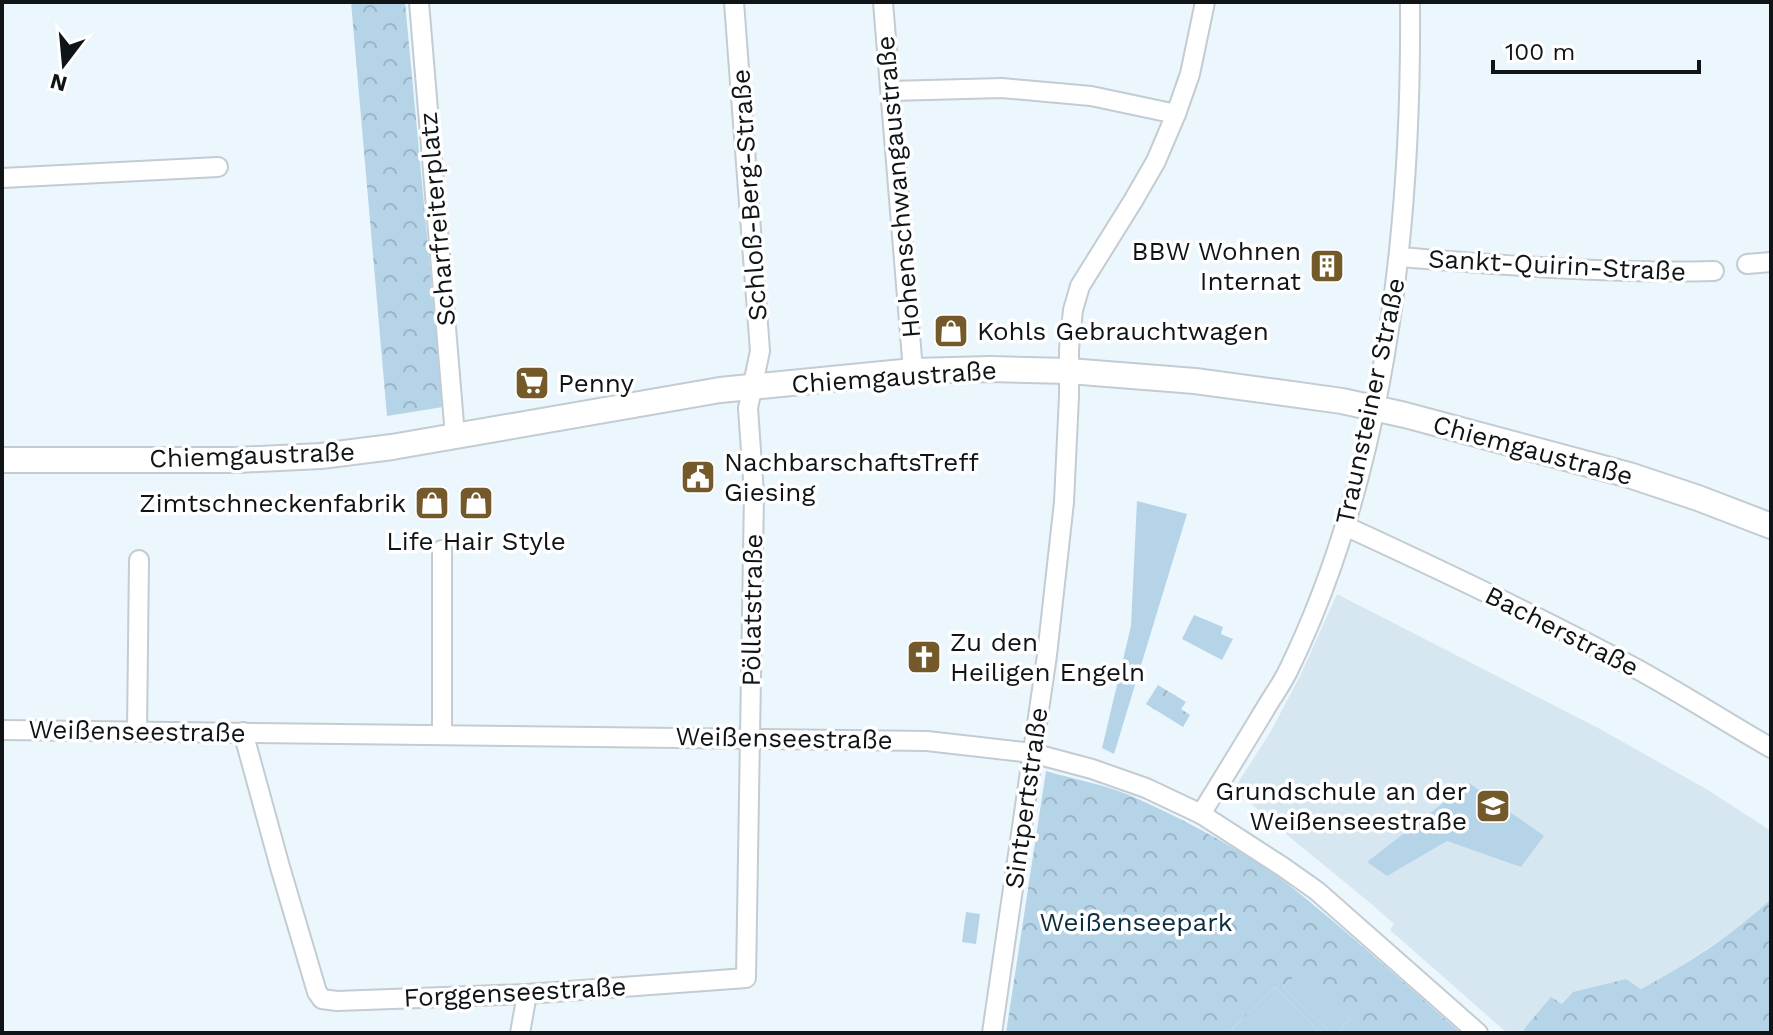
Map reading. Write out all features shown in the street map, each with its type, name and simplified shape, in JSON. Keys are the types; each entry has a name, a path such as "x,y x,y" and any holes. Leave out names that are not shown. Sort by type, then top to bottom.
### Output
{"main road":[{"name":"Chiemgaustraße","path":"2,460 278,459 337,454 752,387 913,371 1069,371 1195,381 1374,408 1629,475 1771,526"}],"street":[{"name":"Scharfreiterplatz","path":"419,2 455,436"},
{"name":"Schloß-Berg-Straße","path":"734,2 760,351 752,387"},
{"name":"Hohenschwangaustraße","path":"883,2 913,371"},
{"name":"Sintpertstraße","path":"992,1033 1047,655 1064,502 1071,325 1080,286 1156,161 1176,114 1190,74 1205,2"},
{"name":"Traunsteiner Straße","path":"1201,814 1287,672 1309,624 1345,526 1374,408 1399,257 1411,66 1410,2"},
{"path":"891,91 1002,88 1091,96 1176,114"},
{"path":"2,178 218,167"},
{"name":"Sankt-Quirin-Straße","path":"1399,257 1653,272 1714,271"},
{"path":"1747,264 1771,262"},
{"name":"Pöllatstraße","path":"750,738 754,494 748,419 752,387"},
{"name":"Bacherstraße","path":"1345,526 1482,589 1638,669 1771,748"},
{"path":"442,550 442,734"},
{"path":"137,731 139,560"},
{"name":"Weißenseestraße","path":"2,730 927,741 1032,753 1146,788 1201,814 1317,891 1478,1033"},
{"name":"Forggenseestraße","path":"243,732 317,992 322,999 337,1001 527,994 746,978 750,738"},
{"path":"520,1033 527,994"}],"shaded area":[{"name":"Grundschule an der Weißenseestraße","path":"1337,594 1600,729 1708,790 1771,831 1771,899 1746,923 1641,989 1626,979 1535,1033 1507,1033 1390,930 1394,924 1234,789 1271,731"}],"green space":[{"path":"351,2 405,2 443,407 387,416"},
{"path":"1137,501 1187,514 1114,754 1102,748 1131,626"},
{"path":"1194,615 1223,627 1221,634 1233,639 1222,660 1182,639"},
{"path":"1158,685 1186,702 1181,709 1190,715 1183,727 1146,704"},
{"name":"Weißenseepark","path":"1046,771 1129,795 1191,824 1252,859 1311,903 1461,1033 1337,1033 1350,1019 1299,971 1283,987 1331,1033 1320,1033 1275,987 1228,1033 1006,1033"},
{"path":"1469,783 1544,836 1521,867 1447,841 1387,876 1367,862"},
{"path":"1771,899 1771,1033 1525,1033 1524,1029 1551,997 1562,1004 1573,992 1626,979 1641,989 1709,948"},
{"path":"966,912 980,914 976,944 962,942"},
{"path":"1299,970 1350,1019 1337,1033 1331,1033 1283,987"},
{"path":"1275,987 1320,1033 1228,1033"}],"place":[{"name":"BBW Wohnen Internat","path":"1327,266"},
{"name":"Kohls Gebrauchtwagen","path":"951,331"},
{"name":"Penny","path":"532,383"},
{"name":"NachbarschaftsTreff Giesing","path":"698,477"},
{"name":"Zimtschneckenfabrik","path":"432,503"},
{"name":"Life Hair Style","path":"476,503"},
{"name":"Zu den Heiligen Engeln","path":"924,657"},
{"name":"Grundschule an der Weißenseestraße","path":"1493,806"}]}
